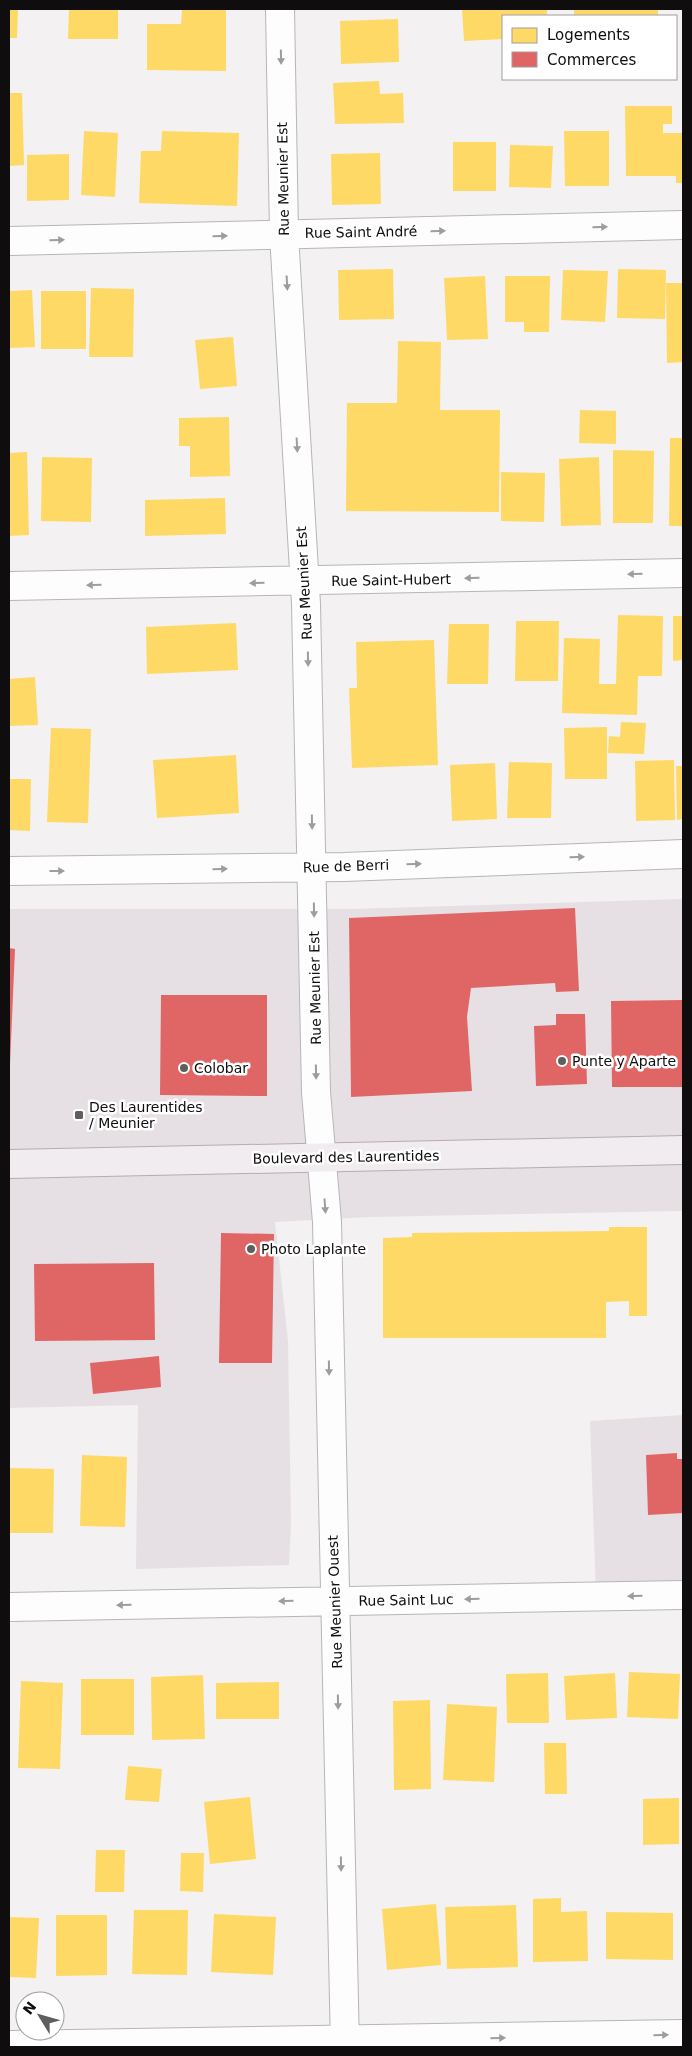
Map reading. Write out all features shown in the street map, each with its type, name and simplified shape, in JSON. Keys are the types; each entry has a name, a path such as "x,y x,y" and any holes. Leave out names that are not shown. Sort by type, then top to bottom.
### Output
{"main road":[{"name":"Boulevard des Laurentides","path":"9,1164 683,1150"}],"street":[{"name":"Rue Meunier Est","path":"280,9 284,234 305,582 313,867 316,1092 322,1157"},
{"name":"Rue Saint André","path":"9,241 683,225"},
{"name":"Rue Saint-Hubert","path":"9,586 305,582 683,573"},
{"name":"Rue de Berri","path":"9,871 313,867 683,854"},
{"name":"Rue Meunier Ouest","path":"322,1157 326,1222 345,2044"},
{"name":"Rue Saint Luc","path":"9,1607 683,1596"},
{"path":"9,2045 345,2044 683,2034"}],"shaded area":[{"path":"683,899 683,1211 370,1217 275,1222 288,1341 291,1522 289,1565 136,1569 138,1405 9,1408 9,909 351,909"},
{"path":"683,1415 683,1595 596,1597 590,1421"}],"building: Logements":[{"path":"9,9 18,9 17,38 9,38"},
{"path":"69,9 118,9 118,39 68,39"},
{"path":"182,9 226,9 226,71 147,70 147,24 181,24"},
{"path":"462,9 547,9 547,15 502,15 502,39 464,41"},
{"path":"574,9 658,9 658,15 574,15"},
{"path":"398,19 399,62 341,64 340,21"},
{"path":"379,81 380,94 403,93 404,123 335,124 333,83"},
{"path":"9,93 22,93 24,165 9,166"},
{"path":"625,106 672,106 672,124 663,124 663,133 683,133 683,183 676,183 676,176 626,176"},
{"path":"84,131 118,133 115,197 81,195"},
{"path":"162,131 239,133 237,206 139,203 141,151 161,151"},
{"path":"564,131 609,131 609,186 565,186"},
{"path":"453,142 496,142 496,191 453,191"},
{"path":"510,145 553,146 551,188 509,187"},
{"path":"380,153 381,204 332,205 331,154"},
{"path":"69,154 69,200 27,201 27,155"},
{"path":"393,269 394,319 339,320 338,270"},
{"path":"618,269 666,270 665,319 617,318"},
{"path":"563,270 608,271 605,322 561,320"},
{"path":"485,276 488,339 447,340 444,278"},
{"path":"505,276 550,276 549,332 524,332 524,322 505,322"},
{"path":"666,283 683,283 683,362 667,363"},
{"path":"91,288 134,289 133,357 89,357"},
{"path":"32,290 35,347 9,348 9,291"},
{"path":"41,291 86,291 86,349 41,349"},
{"path":"233,337 237,386 200,389 195,340"},
{"path":"398,341 441,342 440,410 500,410 499,512 346,511 347,403 397,403"},
{"path":"580,410 616,411 616,444 579,443"},
{"path":"229,417 230,476 190,477 190,446 179,446 179,418"},
{"path":"670,438 683,438 683,526 669,526"},
{"path":"613,450 654,451 653,523 613,523"},
{"path":"27,452 29,535 9,536 9,453"},
{"path":"42,457 92,458 91,522 41,521"},
{"path":"599,457 601,525 561,526 559,459"},
{"path":"501,472 545,473 544,522 501,521"},
{"path":"225,498 226,534 145,536 145,500"},
{"path":"618,615 663,616 662,676 638,676 637,715 562,713 564,638 600,639 599,684 616,684"},
{"path":"673,616 683,616 683,660 673,661"},
{"path":"516,621 559,621 558,681 515,681"},
{"path":"236,623 238,670 147,674 146,627"},
{"path":"449,624 489,624 488,684 447,684"},
{"path":"434,640 438,765 352,768 349,688 357,688 356,642"},
{"path":"35,677 38,725 9,726 9,679"},
{"path":"621,722 646,723 644,754 608,753 609,736 620,737"},
{"path":"607,727 607,779 565,779 564,728"},
{"path":"51,728 91,729 88,823 47,822"},
{"path":"236,755 239,813 157,818 153,760"},
{"path":"674,760 675,820 636,821 635,761"},
{"path":"509,762 552,763 551,818 507,818"},
{"path":"495,763 497,819 452,821 450,765"},
{"path":"676,766 683,766 683,819 677,820"},
{"path":"9,779 31,779 30,831 9,830"},
{"path":"609,1227 647,1227 647,1316 629,1316 629,1301 606,1302 606,1338 383,1338 383,1238 412,1237 412,1233 609,1231"},
{"path":"82,1455 127,1457 125,1527 80,1526"},
{"path":"10,1468 54,1469 53,1533 9,1533"},
{"path":"629,1672 680,1674 678,1719 627,1717"},
{"path":"548,1673 549,1723 507,1723 506,1674"},
{"path":"615,1673 617,1718 566,1720 564,1676"},
{"path":"203,1675 205,1739 152,1740 151,1677"},
{"path":"81,1679 134,1679 134,1735 81,1735"},
{"path":"21,1681 63,1683 60,1769 18,1768"},
{"path":"279,1682 279,1719 216,1719 216,1683"},
{"path":"430,1700 431,1789 394,1790 393,1701"},
{"path":"447,1704 497,1707 494,1782 443,1780"},
{"path":"544,1743 566,1743 567,1794 545,1794"},
{"path":"128,1766 162,1769 159,1802 125,1800"},
{"path":"250,1797 256,1859 210,1864 204,1802"},
{"path":"679,1798 679,1844 643,1845 643,1799"},
{"path":"96,1850 125,1850 124,1892 95,1892"},
{"path":"181,1853 204,1853 203,1892 180,1891"},
{"path":"561,1898 561,1912 587,1911 588,1961 533,1962 533,1899"},
{"path":"436,1904 441,1965 387,1970 382,1909"},
{"path":"516,1905 518,1967 447,1969 445,1907"},
{"path":"134,1910 188,1910 187,1975 132,1974"},
{"path":"606,1912 673,1913 673,1960 606,1959"},
{"path":"214,1914 276,1917 273,1975 211,1972"},
{"path":"56,1915 107,1915 107,1975 56,1976"},
{"path":"9,1917 39,1918 36,1978 9,1977"}],"building: Commerces":[{"path":"575,908 579,991 556,992 555,983 471,988 467,1017 472,1091 351,1097 349,918"},
{"path":"9,948 15,949 10,1065 9,1065"},
{"path":"161,995 267,995 267,1096 160,1095"},
{"path":"683,1000 683,1087 612,1087 611,1001"},
{"path":"556,1014 585,1014 587,1084 536,1086 534,1026 556,1025"},
{"path":"221,1233 274,1234 272,1363 219,1363"},
{"path":"154,1263 155,1340 35,1341 34,1264"},
{"path":"159,1356 161,1387 93,1394 90,1363"},
{"path":"677,1453 677,1459 683,1459 683,1513 648,1515 646,1455"}],"place":[{"name":"Punte y Aparte","path":"562,1061"},
{"name":"Colobar","path":"184,1068"},
{"name":"Des Laurentides / Meunier","path":"79,1115"},
{"name":"Photo Laplante","path":"251,1249"}]}
